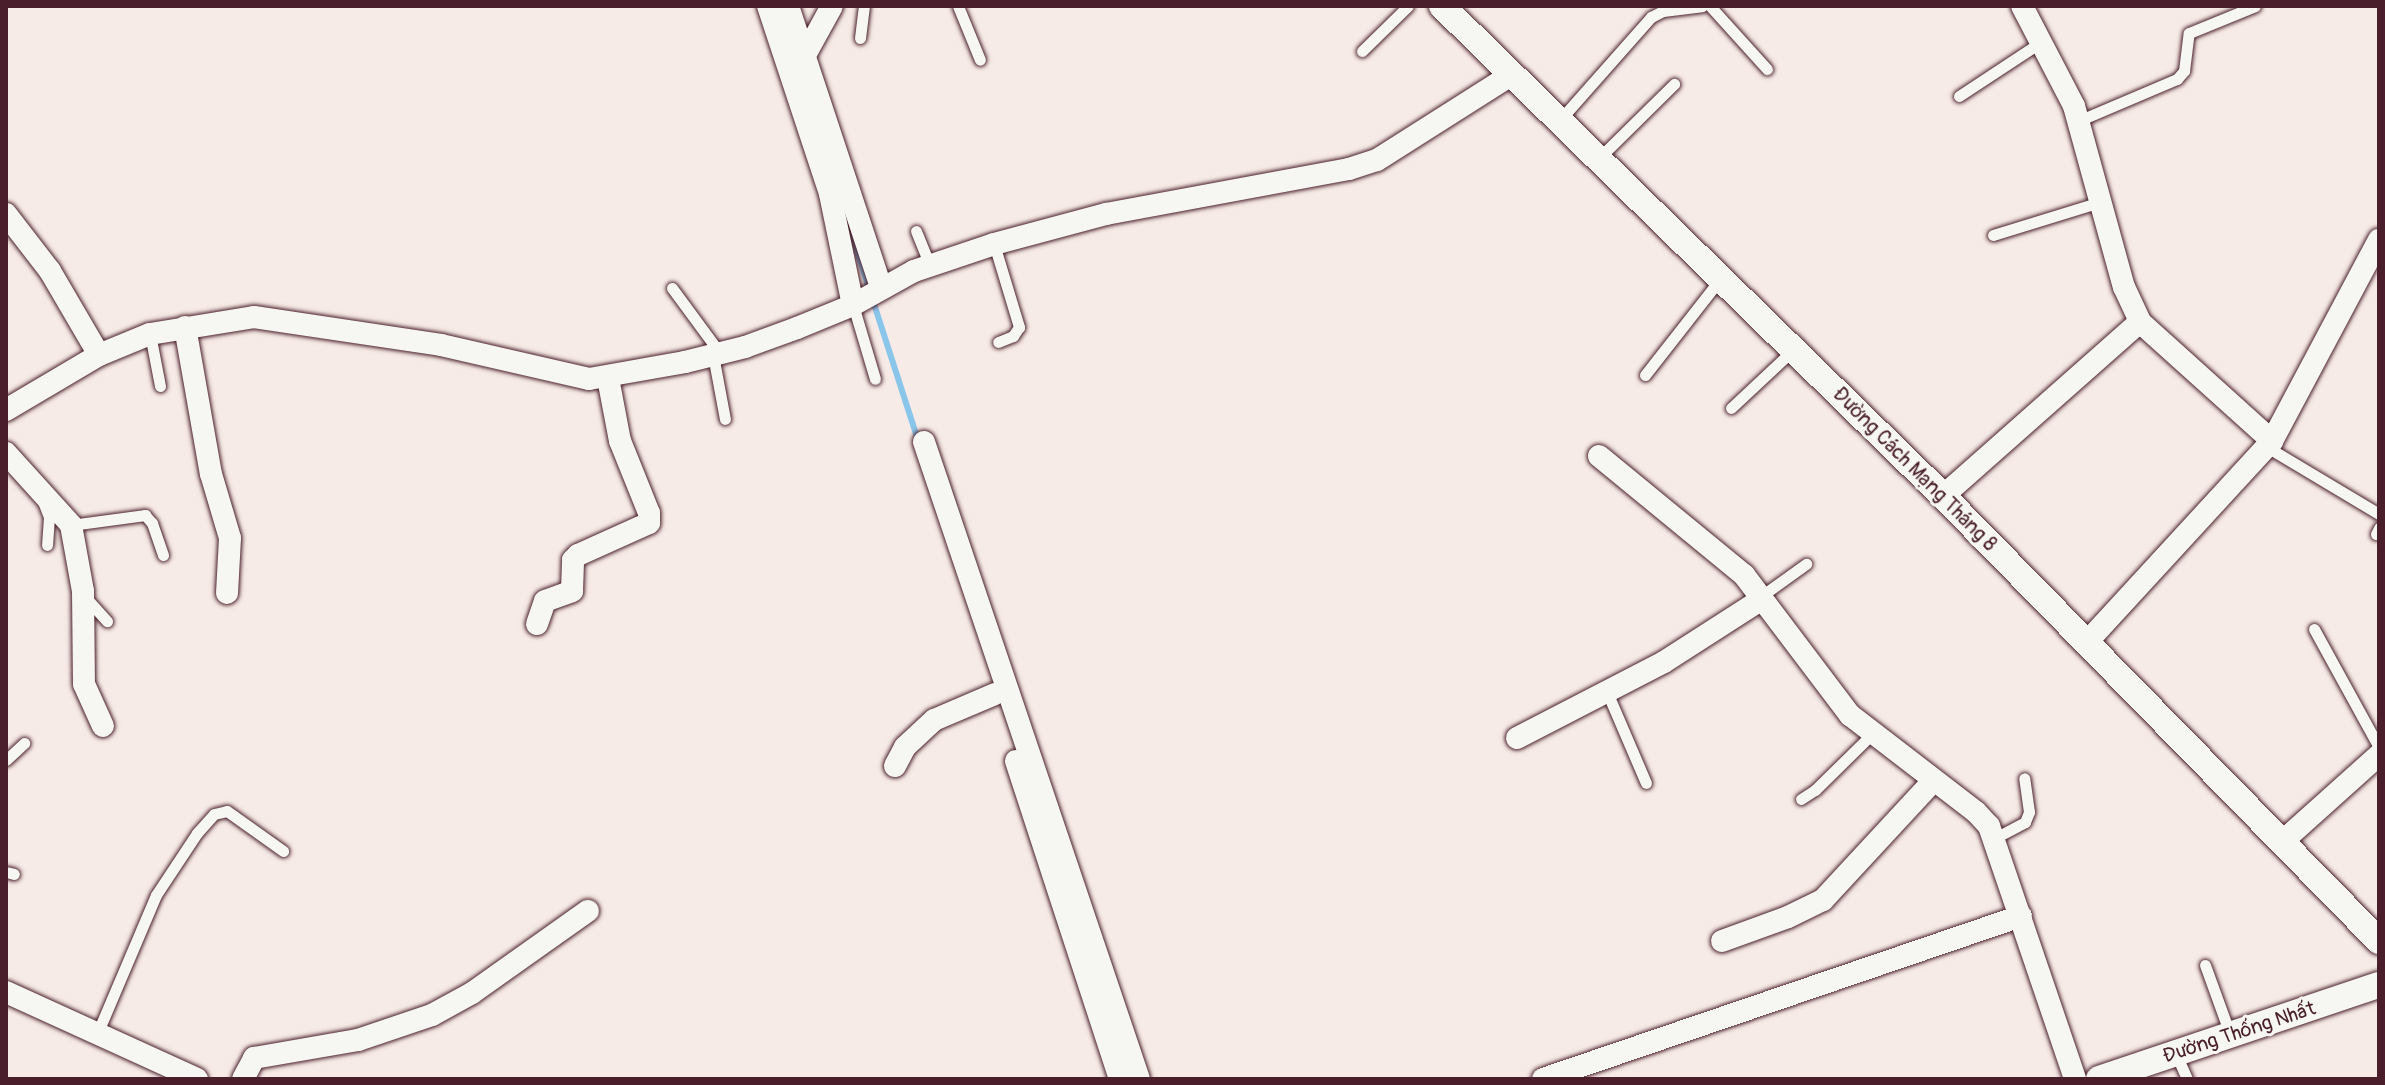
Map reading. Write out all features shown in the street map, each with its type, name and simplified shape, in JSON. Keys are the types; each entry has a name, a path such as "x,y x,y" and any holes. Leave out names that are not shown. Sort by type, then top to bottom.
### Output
{"street":[{"path":"768,6 794,94 868,296"},
{"path":"788,6 868,296"},
{"path":"804,57 832,6"},
{"name":"Đường Cách Mạng Tháng 8","path":"1442,6 1943,496 2379,941"},
{"path":"2022,6 2066,86 2124,287 2140,322 2269,444"},
{"path":"6,410 99,355 150,334 268,317 441,345 573,376 608,378 717,354 764,340 930,267 994,244 1106,214 1349,169 1377,160 1511,75"},
{"path":"6,214 50,271 99,355"},
{"path":"2087,642 2269,444 2379,240"},
{"path":"1943,496 2140,322"},
{"path":"185,327 211,474 230,538 227,593"},
{"path":"537,624 545,601 572,591 573,560 578,555 649,523 648,510 620,441 608,378"},
{"path":"1120,1079 995,694 918,443 1139,1079"},
{"path":"6,453 71,525 83,591 84,684 103,726"},
{"path":"1599,456 1646,498 1732,563 1836,699 1872,734 1976,812 1995,838 2075,1079"},
{"path":"1517,738 1664,662 1761,598"},
{"path":"895,766 905,747 934,720 995,694"},
{"path":"2283,841 2379,755"},
{"path":"1722,941 1788,917 1823,900 1934,780"},
{"path":"243,1079 254,1058 358,1040 432,1015 472,993 588,911"},
{"path":"1543,1079 2021,916"},
{"name":"Đường Thống Nhất","path":"2099,1079 2379,985"},
{"path":"6,992 197,1079"}],"lane":[{"path":"860,38 864,6"},
{"path":"958,6 980,60"},
{"path":"1362,51 1408,6"},
{"path":"1559,121 1651,17 1663,11 1702,6"},
{"path":"1710,6 1767,69"},
{"path":"2078,121 2177,79 2184,71 2189,33 2255,6"},
{"path":"1959,96 2042,42"},
{"path":"1598,159 1674,84"},
{"path":"1993,235 2100,202"},
{"path":"916,231 930,267"},
{"path":"994,244 1019,327 1018,332 998,342"},
{"path":"1645,375 1721,277"},
{"path":"672,288 717,354 725,419"},
{"path":"868,296 875,379"},
{"path":"150,334 160,386"},
{"path":"1731,408 1794,349"},
{"path":"2269,444 2379,514"},
{"path":"36,486 49,517 47,545"},
{"path":"71,525 145,515 152,523 163,555"},
{"path":"1761,598 1806,564"},
{"path":"83,591 96,613 107,621"},
{"path":"2314,629 2379,747"},
{"path":"1607,692 1646,783"},
{"path":"1801,799 1815,790 1872,734"},
{"path":"6,760 24,743"},
{"path":"1995,838 2025,822 2029,812 2024,778"},
{"path":"97,1034 156,895 197,833 214,814 227,811 283,851"},
{"path":"2205,965 2230,1034"},
{"path":"2176,1052 2187,1079"}],"waterway":[{"path":"844,211 918,440"}]}
